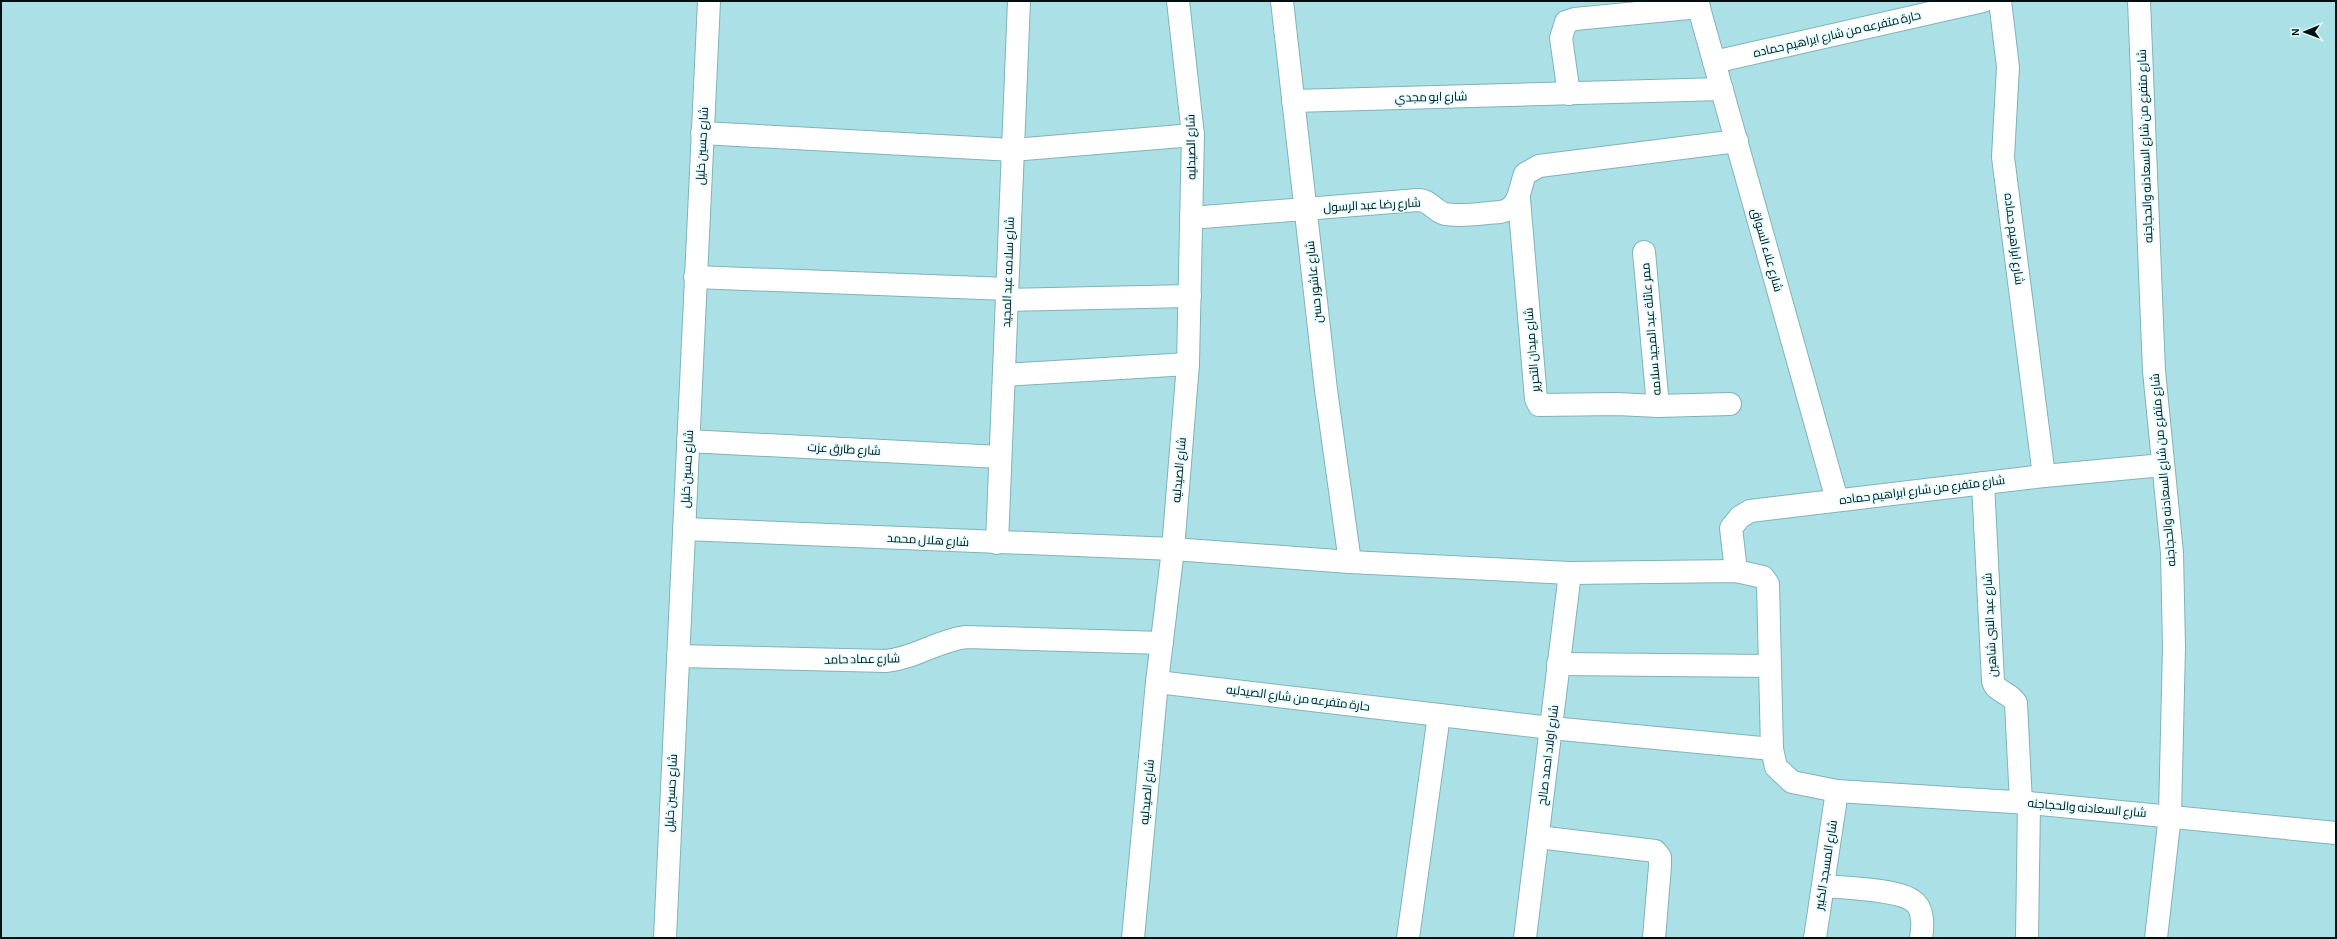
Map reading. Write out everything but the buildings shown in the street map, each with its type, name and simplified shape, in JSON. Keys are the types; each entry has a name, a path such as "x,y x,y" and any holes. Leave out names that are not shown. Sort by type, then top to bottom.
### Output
{"street":[{"name":"شارع حسين خليل","path":"665,938 708,1"},
{"name":"شارع سلامه عبد المجيد","path":"997,543 1019,1"},
{"name":"شارع الصيدليه","path":"1133,938 1157,682 1173,549 1188,364 1193,135 1178,1"},
{"name":"شارع عاشور حسن","path":"1282,1 1326,390 1350,562"},
{"name":"حارة متفرعه من شارع ابراهيم حماده","path":"1714,62 1983,1"},
{"name":"شارع ابراهيم حماده","path":"2000,1 2008,67 2003,157 2044,476"},
{"name":"شارع متفرع من شارع السعادنه والحجاجنه","path":"2139,1 2154,371 2173,569 2174,647 2170,815 2156,938"},
{"path":"1569,94 1561,38 1566,22 1575,19 1698,4"},
{"name":"شارع علاء السواق","path":"1698,4 1837,500"},
{"name":"شارع ابو مجدي","path":"1293,101 1722,89"},
{"path":"702,133 1013,150 1193,135"},
{"path":"1518,199 1525,174 1539,166 1737,141"},
{"name":"شارع رضا عبد الرسول","path":"1191,218 1424,200 1443,213 1456,214 1508,211 1518,199"},
{"name":"شارع ميدان التحرير","path":"1518,199 1536,400 1539,405 1617,404 1658,406 1730,404"},
{"name":"ممر عائلة عبد المجيد سلامه","path":"1644,252 1658,406"},
{"path":"696,278 1007,295 1190,296"},
{"path":"1004,375 1188,364"},
{"name":"شارع طارق عزت","path":"688,441 1000,457"},
{"name":"شارع متفرع من شارع ابراهيم حماده","path":"1736,571 1731,528 1740,517 1750,511 2044,476 2163,465"},
{"name":"شارع عبد النبى شاهين","path":"1983,483 1993,681 1996,689 2009,694 2016,703 2025,803 2027,938"},
{"name":"شارع هلال محمد","path":"684,529 1173,549 1350,562 1570,573"},
{"name":"شارع السعادنه والحجاجنه","path":"1570,573 1736,571 1763,577 1768,584 1772,749 1776,767 1792,782 1837,791 2025,803 2170,815 2336,833"},
{"name":"شارع اولاد احمد صالح","path":"1526,938 1570,573"},
{"name":"شارع عماد حامد","path":"678,656 886,661 911,657 942,642 966,637 1162,643"},
{"path":"1558,664 1770,666"},
{"name":"حارة متفرعه من شارع الصيدليه","path":"1157,682 1551,728 1772,749"},
{"path":"1408,938 1439,715"},
{"name":"شارع المسجد الكبير","path":"1815,938 1837,791"},
{"path":"1538,837 1655,851 1660,857 1660,866 1654,938"},
{"path":"1823,886 1899,894 1915,901 1922,913 1921,938"}]}
